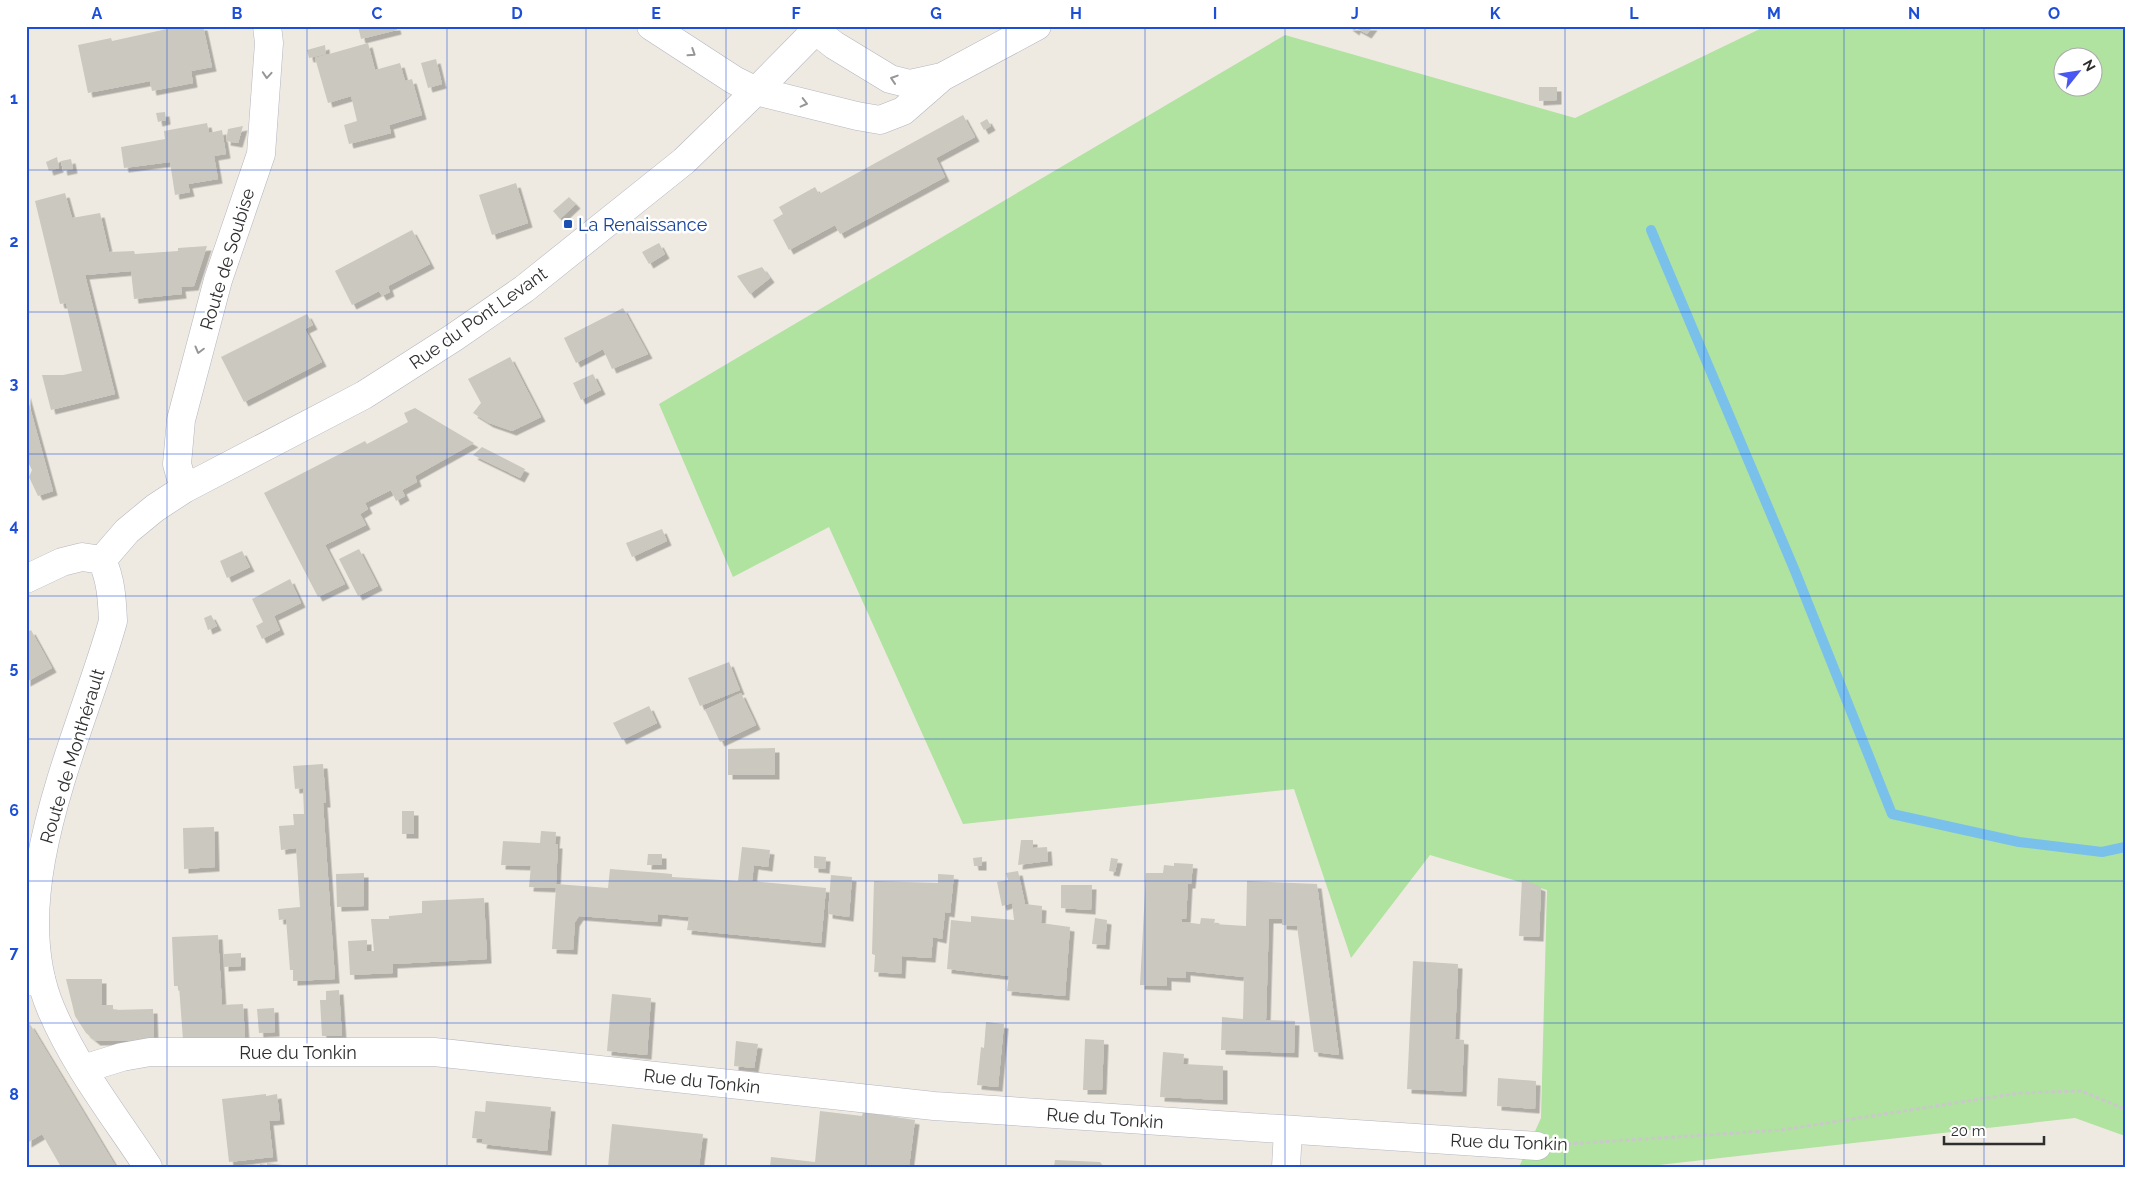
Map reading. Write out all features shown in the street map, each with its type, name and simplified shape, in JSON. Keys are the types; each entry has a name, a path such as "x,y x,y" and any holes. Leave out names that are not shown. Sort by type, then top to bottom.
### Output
{"street":[{"name":"Route de Soubise","path":"184,489 177,464 181,420 218,280 261,154 269,43 268,26"},
{"path":"651,26 734,80 756,91 880,120 903,111 942,77 1037,26"},
{"name":"Rue du Pont Levant","path":"102,560 127,531 155,508 184,489 364,395 454,338 524,289 684,161 756,91 816,27"},
{"path":"816,27 834,45 890,79 910,84 942,77"},
{"path":"26,579 62,562 82,557 102,560"},
{"name":"Route de Monthérault","path":"102,560 109,575 113,621 65,769 42,851 35,913 36,948 34,981 83,1069 148,1167"},
{"name":"Rue du Tonkin","path":"83,1069 122,1057 150,1052 434,1052 934,1106 1537,1146"},
{"path":"1286,1167 1288,1130"}],"path":[{"name":"Rue du Tonkin","path":"1537,1146 1781,1130 2019,1093 2081,1091 2125,1109"}],"green space":[{"path":"1766,26 2125,26 2125,1136 2075,1118 1641,1167 1519,1167 1541,1118 1547,890 1430,855 1351,958 1294,789 963,824 829,527 733,577 659,404 1285,35 1575,118"}],"building":[{"path":"167,26 203,26 212,67 191,71 193,83 152,91 150,81 88,93 78,45 111,38 112,41 167,29"},
{"path":"358,26 396,26 397,30 361,39"},
{"path":"1348,26 1373,26 1367,34 1356,28 1355,31"},
{"path":"368,43 375,70 400,63 405,81 412,79 422,115 389,125 391,133 349,144 344,125 357,121 351,96 328,103 315,58"},
{"path":"325,45 326,54 309,58 307,50"},
{"path":"436,59 442,84 428,88 421,63"},
{"path":"1539,87 1557,87 1557,100 1539,101"},
{"path":"165,112 166,120 158,122 156,113"},
{"path":"963,115 975,137 936,158 945,177 840,234 835,225 789,250 773,220 783,214 779,207 815,187 819,194"},
{"path":"987,119 991,126 984,130 980,123"},
{"path":"207,123 209,133 222,130 226,154 214,156 218,179 188,184 190,192 175,195 170,162 124,168 121,147 165,139 164,131"},
{"path":"243,126 238,143 226,141 228,129"},
{"path":"57,157 59,168 49,171 46,162"},
{"path":"71,159 73,169 63,171 61,161"},
{"path":"516,183 528,223 492,235 479,195"},
{"path":"65,193 72,218 100,213 109,252 134,251 135,254 178,251 178,248 207,246 194,286 181,287 182,294 134,299 131,271 85,275 115,394 51,410 42,375 63,375 82,371 66,303 60,304 35,201"},
{"path":"569,197 576,204 560,219 553,211"},
{"path":"412,230 430,264 388,286 390,292 382,296 379,291 352,305 335,271"},
{"path":"659,243 665,254 649,264 642,252"},
{"path":"762,267 770,278 750,294 737,276"},
{"path":"623,308 648,354 612,369 603,349 576,363 564,338"},
{"path":"307,314 313,325 305,329 322,362 244,402 221,357"},
{"path":"510,357 541,417 512,431 489,423 473,413 481,403 468,379"},
{"path":"593,374 601,390 581,400 573,383"},
{"path":"26,393 53,491 38,496 29,477 32,470 26,458"},
{"path":"415,408 474,443 415,476 417,482 402,490 405,496 396,501 391,490 365,503 368,509 360,514 366,525 325,545 345,584 318,597 264,493 365,441 367,444 408,422 404,413"},
{"path":"482,447 525,469 520,478 473,455"},
{"path":"662,529 667,541 632,557 626,543"},
{"path":"359,549 378,586 358,596 339,559"},
{"path":"242,551 250,567 227,578 220,561"},
{"path":"290,579 301,603 274,616 280,630 262,639 256,626 263,622 252,599"},
{"path":"211,615 217,626 208,630 204,618"},
{"path":"31,630 52,668 26,682 26,633"},
{"path":"729,662 740,690 700,706 688,678"},
{"path":"741,693 756,725 720,742 705,710"},
{"path":"649,706 657,723 622,740 613,723"},
{"path":"775,748 775,775 728,775 728,749"},
{"path":"323,764 326,803 323,803 335,979 293,981 293,970 290,970 286,919 279,920 278,909 300,907 296,848 281,850 279,826 294,825 293,814 304,814 303,788 295,789 293,766"},
{"path":"402,811 414,811 414,834 402,834"},
{"path":"214,827 215,867 184,869 183,828"},
{"path":"541,831 556,832 555,844 558,844 556,884 608,888 610,869 672,874 672,877 738,881 742,847 770,850 768,867 754,865 752,881 826,888 821,943 687,930 689,917 658,914 657,922 579,916 575,922 573,950 552,949 556,888 529,887 531,866 501,865 503,841 540,843"},
{"path":"1021,840 1033,840 1033,848 1047,847 1048,861 1018,865"},
{"path":"648,854 662,854 662,865 647,865"},
{"path":"814,856 826,857 825,869 814,868"},
{"path":"982,857 982,866 974,866 973,858"},
{"path":"1111,858 1118,859 1115,872 1109,871"},
{"path":"1174,863 1193,864 1191,884 1188,884 1186,919 1181,919 1182,922 1200,924 1201,918 1215,919 1214,924 1246,926 1247,881 1317,884 1339,1055 1314,1052 1297,926 1282,925 1282,919 1269,919 1266,1020 1295,1021 1294,1053 1221,1050 1222,1017 1243,1019 1244,977 1186,971 1186,978 1167,977 1167,986 1140,985 1146,873 1163,873 1164,865 1174,866"},
{"path":"1018,871 1025,904 1042,906 1041,923 1070,927 1065,996 1007,991 1009,976 947,969 951,920 971,922 971,916 1014,920 1012,903 1002,906 997,882 1008,880 1006,873"},
{"path":"364,873 364,906 337,907 336,874"},
{"path":"938,874 954,875 950,913 945,912 942,939 933,937 931,958 902,956 901,974 874,972 875,955 872,954 874,881 938,883"},
{"path":"831,875 852,877 849,917 828,914"},
{"path":"1522,879 1541,887 1539,937 1519,936"},
{"path":"1061,885 1092,885 1091,910 1061,908"},
{"path":"484,898 487,959 393,964 393,973 350,975 348,941 367,940 367,951 374,951 371,919 389,919 389,916 422,913 422,901"},
{"path":"1095,918 1107,920 1105,945 1092,944"},
{"path":"218,935 222,1005 243,1004 245,1038 183,1040 179,986 174,986 172,937"},
{"path":"241,953 241,966 224,967 224,954"},
{"path":"1413,961 1458,964 1455,1039 1464,1040 1462,1092 1407,1089"},
{"path":"66,979 102,979 102,1005 113,1005 113,1010 153,1009 154,1040 96,1041 86,1033 75,1016"},
{"path":"339,990 342,1036 322,1036 320,1000 326,1000 326,991"},
{"path":"612,994 651,998 647,1055 607,1051"},
{"path":"274,1008 275,1032 259,1033 257,1009"},
{"path":"986,1022 1004,1024 998,1087 977,1085 981,1047 984,1048"},
{"path":"30,1024 116,1167 61,1167 42,1134 27,1143 26,1026"},
{"path":"1085,1039 1104,1040 1102,1090 1083,1090"},
{"path":"736,1041 758,1044 754,1068 734,1066"},
{"path":"1163,1052 1184,1054 1183,1064 1223,1066 1223,1100 1160,1097"},
{"path":"1498,1078 1536,1081 1535,1109 1497,1106"},
{"path":"266,1094 266,1096 277,1094 280,1120 269,1121 273,1157 229,1162 222,1099"},
{"path":"486,1101 551,1107 547,1151 482,1144 483,1139 472,1138 475,1111 485,1112"},
{"path":"820,1111 862,1116 863,1112 915,1120 909,1167 770,1167 771,1157 815,1162"},
{"path":"612,1124 703,1134 699,1167 608,1167"},
{"path":"1055,1160 1100,1162 1104,1167 1054,1167"},
{"path":"267,1163 290,1166 259,1167 260,1164 267,1165"}],"waterway":[{"path":"1651,230 1795,571 1892,814 2019,842 2102,852 2125,847"}],"place":[{"name":"La Renaissance","path":"568,224"}]}
